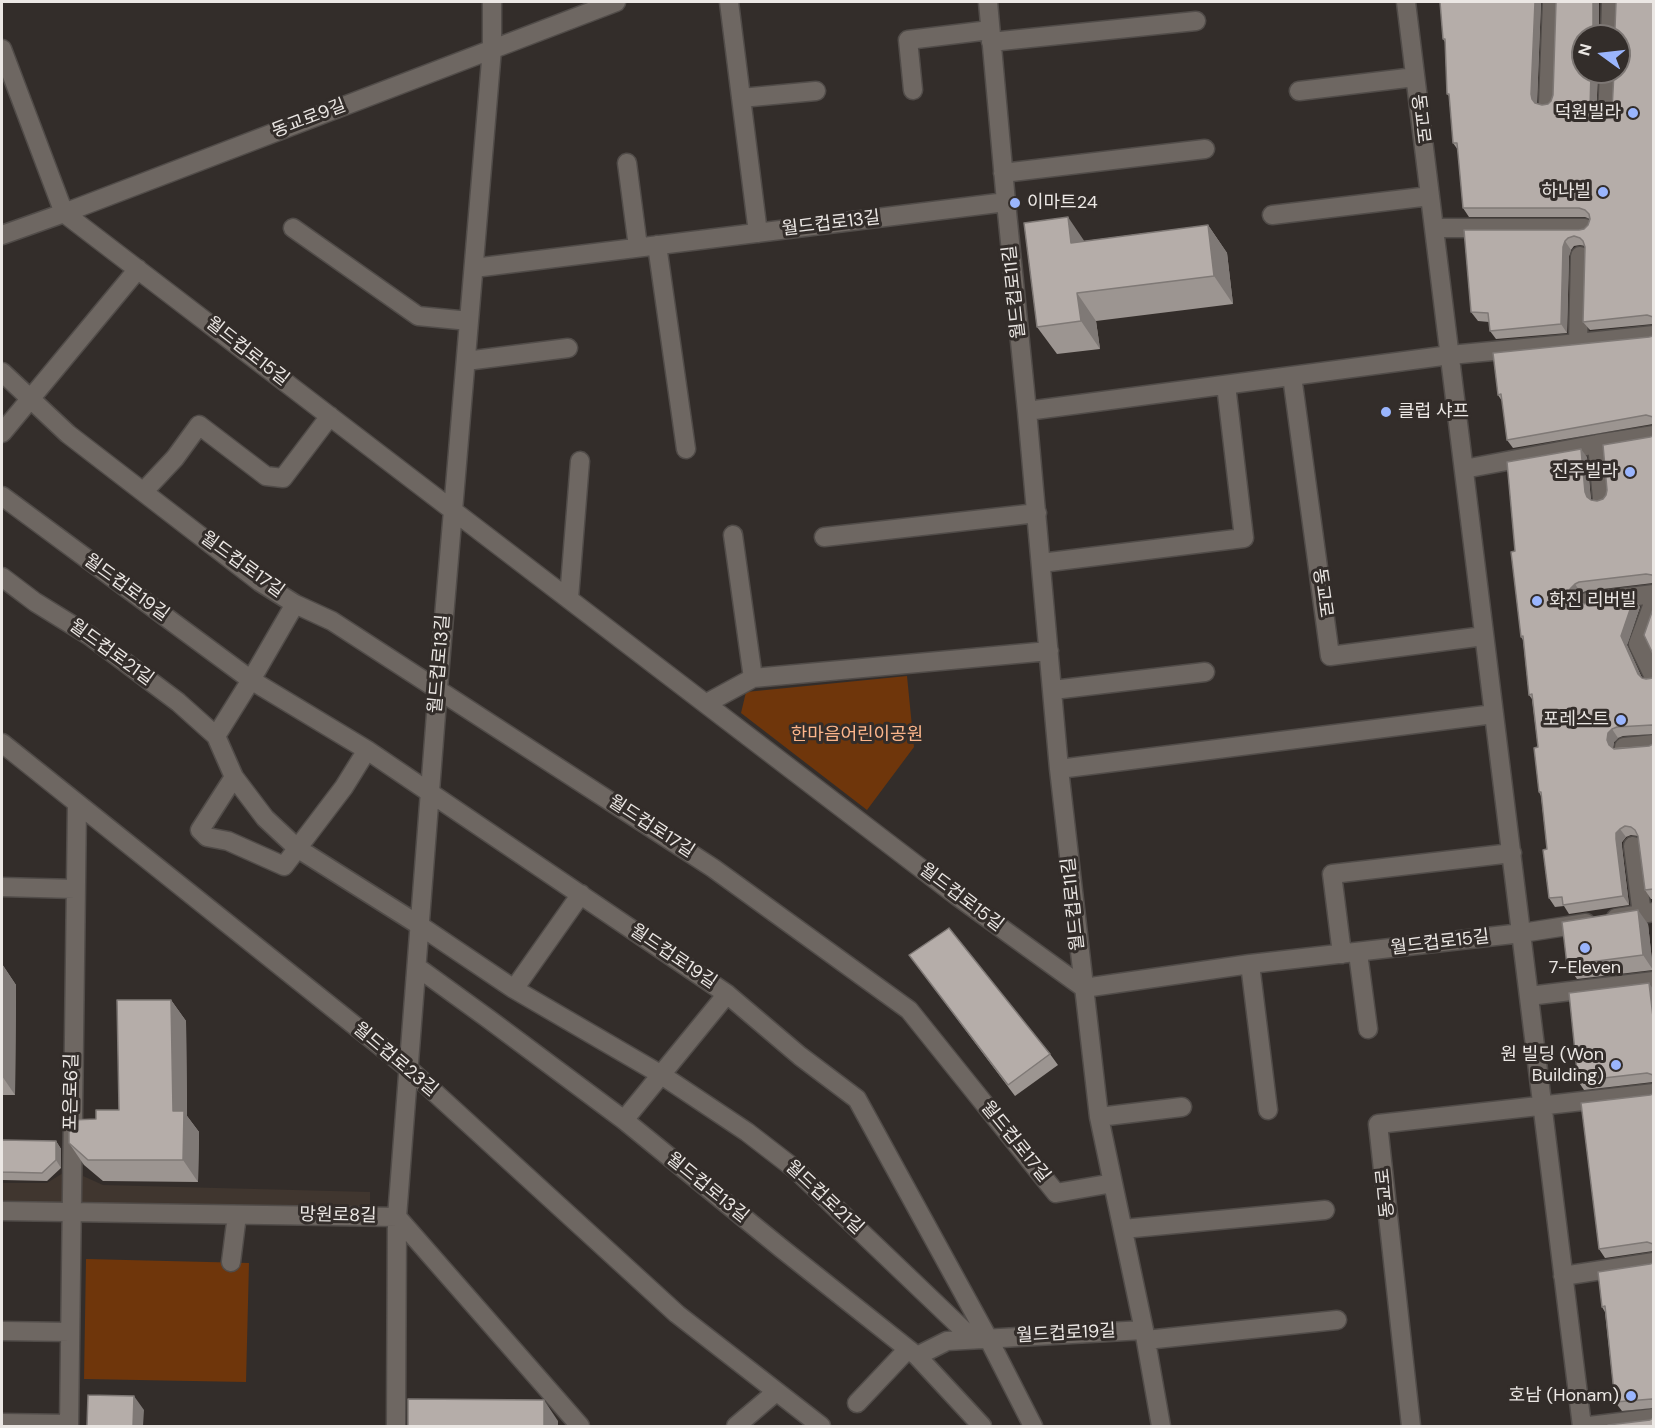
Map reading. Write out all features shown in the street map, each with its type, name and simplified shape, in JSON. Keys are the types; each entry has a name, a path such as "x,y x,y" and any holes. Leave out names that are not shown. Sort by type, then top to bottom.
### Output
{"street":[{"name":"월드컵로13길","path":"396,1426 397,1217 438,688 492,49 492,2"},
{"name":"동교로9길","path":"2,235 616,2"},
{"path":"729,2 758,232"},
{"name":"월드컵로11길","path":"988,2 1028,411 1059,769 1099,1117 1145,1335 1161,1426"},
{"name":"동교로","path":"1406,2 1582,1426"},
{"path":"1548,103 1552,2"},
{"path":"1610,24 1611,2"},
{"path":"913,90 908,40 1196,21"},
{"path":"2,49 64,213"},
{"name":"동교로","path":"1299,91 1415,77"},
{"path":"1607,118 1608,84"},
{"path":"741,98 816,91"},
{"path":"1003,173 1205,149"},
{"path":"627,163 638,247"},
{"path":"1272,215 1430,196"},
{"name":"월드컵로13길","path":"474,268 1006,202"},
{"name":"월드컵로15길","path":"64,213 957,896 1084,988 1250,964 1522,933 1648,913"},
{"path":"293,228 418,316 470,321"},
{"path":"1434,228 1585,228"},
{"path":"657,245 686,449"},
{"path":"1578,344 1580,256"},
{"path":"2,433 138,269"},
{"path":"1028,411 1450,355 1653,335"},
{"path":"466,362 568,348"},
{"name":"월드컵로17길","path":"2,372 68,434 260,582 295,604 332,621 713,868 909,1010 1056,1193 1113,1183"},
{"name":"동교로","path":"1292,376 1330,656 1484,636"},
{"path":"1041,563 1244,538 1226,385"},
{"path":"144,491 175,458 199,425 266,476 283,478 330,416"},
{"path":"1464,469 1653,435"},
{"path":"1597,444 1602,499"},
{"path":"569,598 580,461"},
{"name":"월드컵로19길","path":"2,496 251,680 367,750 727,994 800,1056 857,1099 981,1338 1033,1426"},
{"path":"824,537 1036,513"},
{"path":"733,536 753,678"},
{"name":"월드컵로21길","path":"2,576 35,602 90,636 178,702 216,736 234,777 265,818 297,848 419,925 514,989 660,1074 747,1132 795,1169 981,1338"},
{"path":"1587,602 1653,594"},
{"path":"1653,601 1638,644 1653,677"},
{"path":"216,736 295,604"},
{"path":"707,703 753,678 1049,651"},
{"path":"1053,690 1205,672"},
{"path":"1059,769 1494,714"},
{"name":"월드컵로23길","path":"2,743 409,1069 677,1314 820,1426"},
{"path":"1624,747 1653,744"},
{"path":"234,777 200,830 207,837 228,841 284,866 344,787 367,750"},
{"name":"포은로6길","path":"2,1423 69,1425 77,805"},
{"path":"1633,846 1648,913"},
{"path":"1368,1029 1332,874 1512,853"},
{"path":"2,887 75,889"},
{"path":"514,989 580,894"},
{"path":"1250,964 1268,1110"},
{"name":"월드컵로13길","path":"417,967 624,1120 912,1352 982,1426"},
{"path":"1529,996 1653,981"},
{"path":"624,1120 727,994"},
{"name":"동교로","path":"1412,1426 1378,1124 1653,1093"},
{"path":"1099,1117 1182,1107"},
{"path":"1123,1229 1325,1210"},
{"name":"망원로8길","path":"2,1212 397,1217 580,1426"},
{"path":"231,1262 237,1215"},
{"path":"1563,1276 1653,1262"},
{"path":"1145,1335 1337,1320"},
{"path":"2,1331 70,1332"},
{"name":"월드컵로19길","path":"912,1352 947,1341 981,1338 1145,1335"},
{"path":"857,1403 912,1352"},
{"path":"736,1426 776,1392"},
{"path":"1589,1426 1653,1418"}],"shaded area":[{"path":"62,1150 83,1150 83,1176 103,1185 370,1192 370,1220 2,1221 2,1183 47,1183 63,1173"}],"green space":[{"name":"한마음어린이공원","path":"907,676 914,747 867,810 741,713 746,692"},
{"path":"86,1259 249,1263 246,1382 84,1379"}],"building":[{"path":"1440,2 1535,2 1531,94 1535,103 1548,104 1553,95 1556,2 1593,2 1593,24 1571,24 1571,84 1591,84 1591,114 1600,120 1610,116 1613,84 1631,84 1631,24 1615,24 1616,2 1653,2 1653,317 1647,315 1583,322 1585,247 1580,238 1574,236 1565,241 1563,247 1561,324 1490,331 1488,313 1471,312 1464,230 1579,230 1588,225 1590,219 1585,210 1579,208 1463,208 1457,143 1453,143 1449,94 1447,94 1445,39 1443,39"},
{"path":"1068,217 1071,243 1208,225 1214,276 1077,293 1081,321 1037,327 1024,223"},
{"path":"1653,336 1653,417 1646,415 1507,440 1493,353"},
{"path":"1653,436 1653,576 1646,574 1579,582 1570,589 1570,595 1577,604 1634,598 1621,636 1638,674 1642,678 1653,678 1653,726 1617,727 1608,733 1607,740 1614,749 1653,744 1653,889 1645,890 1638,836 1635,830 1625,826 1616,833 1623,896 1563,905 1562,897 1549,898 1543,850 1547,849 1534,748 1538,747 1511,552 1515,551 1507,462 1581,449 1585,492 1591,500 1597,501 1603,499 1607,490 1603,445"},
{"path":"1653,609 1653,654 1644,635"},
{"path":"1638,910 1643,955 1567,965 1562,922"},
{"path":"949,928 1050,1054 1008,1085 909,955"},
{"path":"1649,983 1653,1017 1653,1075 1647,1073 1578,1081 1569,993"},
{"path":"117,1000 171,1000 173,1111 184,1111 183,1160 88,1160 69,1143 69,1128 72,1128 72,1120 96,1119 96,1110 119,1110"},
{"path":"1653,1094 1653,1244 1647,1242 1599,1249 1581,1103"},
{"path":"2,1140 56,1141 56,1160 42,1173 2,1172"},
{"path":"1653,1263 1653,1400 1615,1402 1605,1306 1602,1307 1598,1272"},
{"path":"88,1395 134,1396 133,1426 87,1426"},
{"path":"408,1399 544,1400 544,1426 408,1426"},
{"path":"1653,1418 1653,1426 1608,1426 1650,1420"}],"place":[{"name":"덕원빌라","path":"1633,113"},
{"name":"하나빌","path":"1603,192"},
{"name":"이마트24","path":"1015,203"},
{"name":"클럽 샤프","path":"1386,412"},
{"name":"진주빌라","path":"1630,472"},
{"name":"화진 리버빌","path":"1537,601"},
{"name":"포레스트","path":"1621,720"},
{"name":"7-Eleven","path":"1585,948"},
{"name":"원 빌딩 (Won Building)","path":"1616,1065"},
{"name":"호남 (Honam)","path":"1631,1396"}]}
